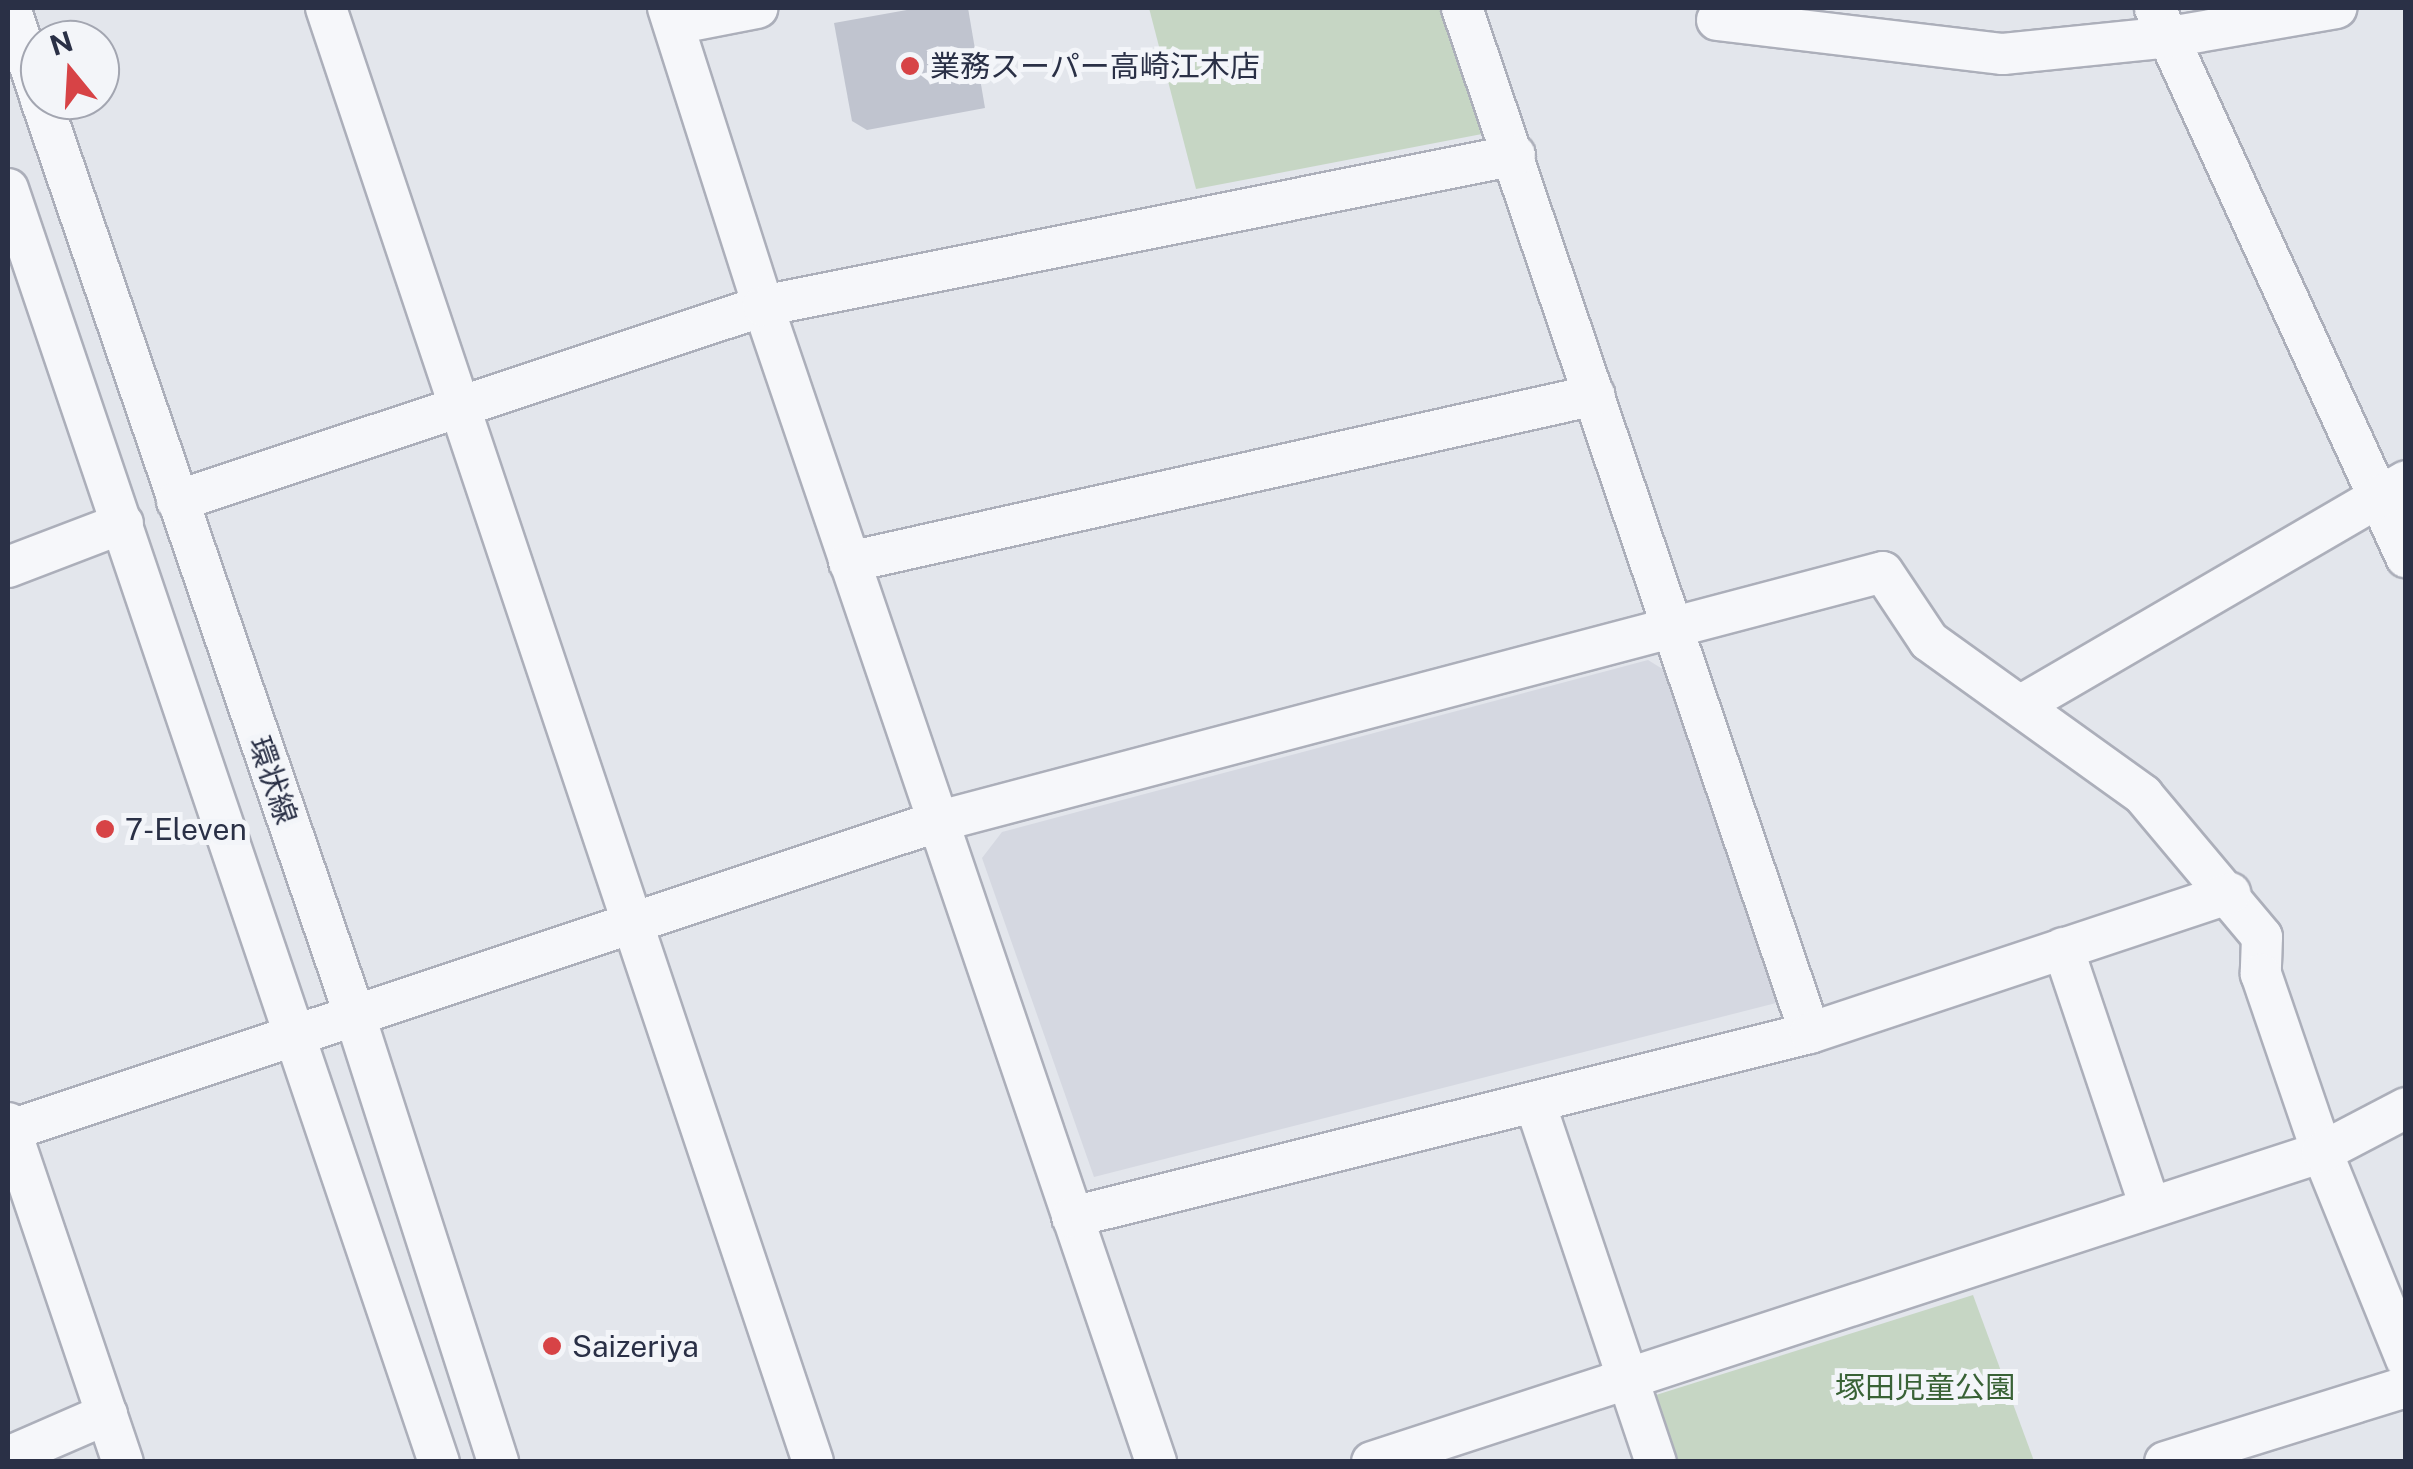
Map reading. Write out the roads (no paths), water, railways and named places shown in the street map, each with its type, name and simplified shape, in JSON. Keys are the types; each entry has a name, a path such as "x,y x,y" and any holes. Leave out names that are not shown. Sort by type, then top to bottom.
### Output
{"street":[{"name":"環状線","path":"10,8 20,37"},
{"path":"326,8 456,410 632,920 812,1462"},
{"path":"756,8 671,16 763,306 936,822 1156,1462"},
{"path":"1462,8 1516,155 1810,1034"},
{"path":"1716,20 2003,54 2162,22 2336,8"},
{"path":"2162,22 2392,490 2406,558"},
{"name":"環状線","path":"48,120 354,1013 498,1462"},
{"path":"177,501 763,306 1516,155"},
{"name":"環状線","path":"8,188 438,1462"},
{"path":"849,562 1595,395"},
{"path":"2024,703 2392,490"},
{"path":"8,567 122,524"},
{"path":"124,1462 8,1128 936,822 1883,572 1929,641 2024,703 2143,794 2230,893 2262,938 2261,974 2322,1152 2406,1359"},
{"path":"1072,1216 1536,1106 1810,1034 2230,893"},
{"path":"2063,948 2150,1208"},
{"path":"1536,1106 1656,1462"},
{"path":"1372,1462 1438,1451 1628,1378 2322,1152 2406,1108"},
{"path":"2165,1462 2406,1387"},
{"path":"8,1457 107,1414"}],"place":[{"name":"業務スーパー高崎江木店","path":"910,66"},
{"name":"7-Eleven","path":"105,829"},
{"name":"Saizeriya","path":"552,1346"}],"park label":[{"name":"塚田児童公園","path":"1925,1387"}]}
